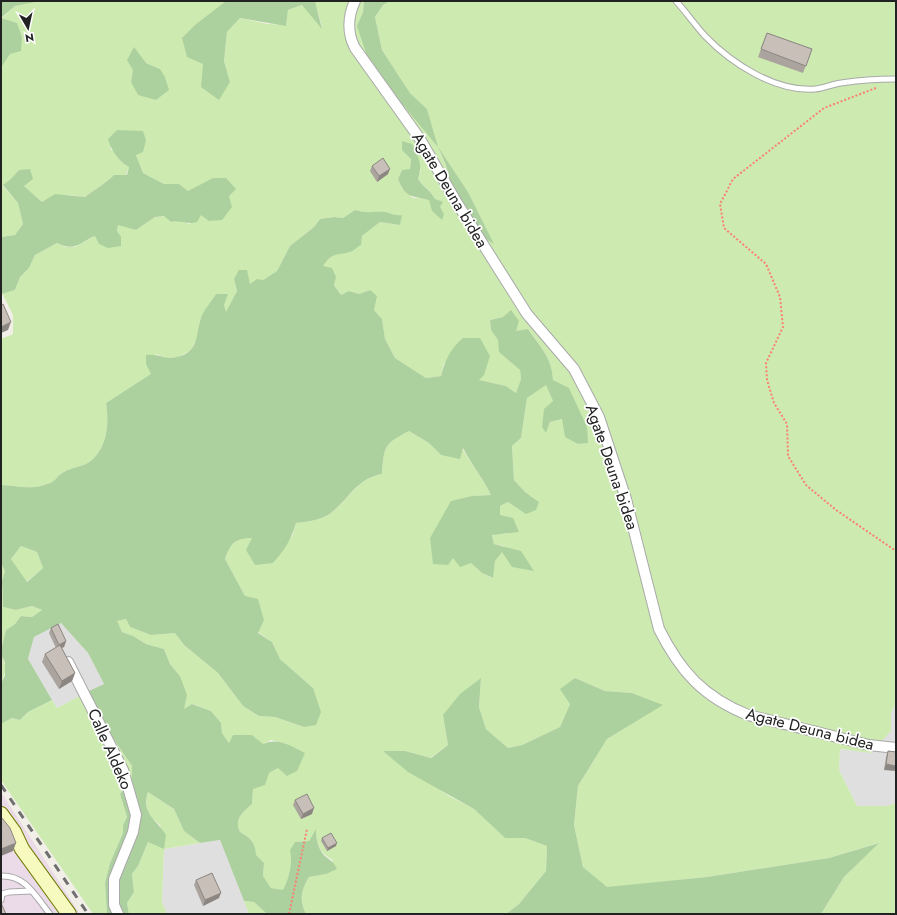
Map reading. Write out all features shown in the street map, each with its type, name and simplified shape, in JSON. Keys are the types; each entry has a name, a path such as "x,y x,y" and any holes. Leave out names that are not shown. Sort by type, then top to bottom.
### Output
{"street":[{"name":"Agate Deuna bidea","path":"355,1 349,20 350,38 355,48 420,139 457,203 527,314 574,369 599,418 626,499 659,629 667,645 686,674 695,684 732,709 869,745 896,748"},
{"name":"Calle Aldeko","path":"65,656 79,680 122,770 136,815 133,832 114,879 114,905 118,914"},
{"path":"1,814 14,832 22,849 69,914"}],"lane":[{"path":"676,1 705,36 725,54 757,74 778,83 797,88 814,89 868,79 896,79"},
{"path":"1,876 13,876 23,881 50,914"},
{"path":"1,900 2,894 9,892 31,891"}],"path":[{"path":"883,86 824,108 733,179 720,204 724,228 766,264 780,297 783,327 766,363 767,380 774,403 787,424 788,456 806,485 836,510 896,551"},
{"path":"289,914 307,829"}],"shaded area":[{"path":"61,623 88,653 104,684 57,708 28,660 34,637"},
{"path":"896,703 896,803 887,806 857,806 839,770 840,749 871,753 891,731 891,713"},
{"path":"1,792 80,914 1,914"},
{"path":"220,840 249,914 167,914 162,903 164,849"}],"green space":[{"path":"1,1 40,1 15,6 1,18"},
{"path":"32,1 226,1 214,12 203,64 230,82 224,61 227,32 240,18 267,24 286,25 288,10 303,5 322,27 315,1 364,1 363,12 357,26 437,146 427,109 410,93 382,50 375,17 383,5 390,1 896,1 896,703 891,713 891,731 871,753 840,749 839,770 857,806 887,806 896,803 896,914 821,914 844,877 878,843 829,858 707,877 607,888 583,867 574,825 578,786 607,739 662,705 632,693 605,691 575,678 570,704 560,727 522,745 508,748 486,729 479,707 481,679 443,715 448,745 430,758 405,751 383,751 449,796 474,809 505,838 525,838 547,846 546,871 519,904 506,914 306,914 302,904 302,895 306,881 309,877 326,874 333,860 325,855 320,848 316,830 309,841 295,842 291,850 290,871 284,891 271,888 263,876 264,863 255,855 254,847 250,838 240,832 238,823 242,813 252,804 253,789 269,773 278,768 287,744 271,740 263,744 229,743 222,733 221,723 211,711 193,704 184,709 180,676 170,664 164,649 146,644 133,636 122,632 116,621 126,619 130,627 151,635 175,633 184,645 218,673 243,706 259,716 275,717 304,727 313,688 280,659 272,642 258,632 245,596 225,559 229,547 241,538 292,537 296,523 318,519 331,513 338,508 359,485 366,480 382,474 387,447 395,439 409,431 429,443 441,455 462,448 488,489 491,495 472,496 453,558 471,563 482,573 492,578 495,561 504,546 494,544 492,534 507,534 499,515 500,506 508,502 539,502 525,492 514,480 512,446 521,438 527,398 546,384 553,401 546,433 550,422 563,419 578,444 588,443 569,389 553,380 548,359 541,347 528,329 516,331 503,317 490,320 491,330 499,340 500,352 520,370 521,379 516,393 506,386 478,380 444,363 441,376 426,378 395,358 385,339 382,319 374,310 370,290 359,294 349,291 341,295 322,266 334,255 351,252 362,236 380,222 400,225 401,215 385,212 355,210 343,218 334,217 320,219 314,227 290,246 277,271 263,280 250,284 248,278 234,279 237,291 226,313 224,305 216,294 200,320 199,335 191,350 178,357 167,358 156,354 146,364 152,374 106,403 106,433 101,448 92,460 62,473 53,481 45,485 26,487 1,485 1,339 13,334 13,315 2,293 15,290 20,277 29,268 35,255 57,243 65,247 75,247 95,236 117,231 118,224 136,230 155,217 165,216 171,222 179,221 190,224 188,191 179,184 164,184 143,173 136,155 143,131 132,131 110,148 121,161 129,167 126,175 114,175 85,197 70,195 42,202 24,186 19,170 11,180 3,186 18,203 23,224 15,235 1,237 1,66 10,54 17,23 1,19 15,6","holes":["146,63 160,69 131,82 133,70","439,150 468,192 493,243 481,235 469,213 451,186 446,165","411,159 421,170 418,179 432,193 435,199 413,198 402,188 398,179 402,170 410,170"]},
{"path":"226,1 315,1 322,29 302,5 288,10 286,26 240,18 227,32 224,61 230,82 219,100 201,87 203,64 187,57 182,38 195,25"},
{"path":"364,1 390,1 383,5 375,17 382,50 410,93 427,109 438,147 383,81 368,59 357,26 363,12"},
{"path":"1,18 17,23 22,37 21,51 10,54 2,66"},
{"path":"134,47 146,63 160,69 165,77 169,90 156,100 138,95 131,82 133,70 127,60"},
{"path":"117,130 143,131 146,140 143,152 136,155 143,173 164,184 179,184 188,191 213,178 226,178 236,189 229,196 232,207 222,220 209,221 201,215 197,222 194,223 171,222 164,216 155,217 136,230 118,225 117,231 121,237 121,246 108,248 99,244 95,236 73,247 63,246 57,243 35,255 29,268 20,277 15,290 1,294 1,237 15,235 23,224 18,203 3,185 19,170 30,169 33,179 24,186 42,202 55,194 85,197 114,175 127,175 129,167 116,155 108,139"},
{"path":"402,141 412,144 417,153 420,161 418,179 422,185 435,199 443,202 440,207 444,214 442,220 432,211 429,200 410,195 401,185 398,179 402,170 410,169 411,159 402,150"},
{"path":"438,147 468,192 494,244 481,236 469,213 451,186 446,165"},
{"path":"355,210 402,215 400,225 380,222 362,236 361,245 351,251 332,256 323,266 332,268 336,277 334,285 341,295 349,291 359,294 370,290 377,296 374,310 382,319 385,339 395,358 426,378 441,376 449,355 463,338 480,338 490,356 484,375 479,380 506,386 516,393 521,379 520,370 499,352 498,340 491,330 490,320 503,317 511,310 519,321 516,331 528,329 548,359 553,380 569,388 587,427 588,443 578,444 565,437 562,419 550,422 546,433 542,427 544,409 553,401 546,385 527,398 521,438 512,446 514,480 525,492 539,502 536,510 526,514 508,502 500,506 500,515 513,518 519,532 492,535 494,544 521,551 534,571 512,567 502,552 495,561 493,578 482,573 471,563 460,567 453,558 448,565 433,564 430,538 451,501 472,496 491,495 463,448 460,459 441,455 429,443 409,431 395,439 387,447 382,474 373,476 359,485 331,513 314,520 296,523 287,545 273,563 255,565 246,550 252,538 241,539 231,546 225,559 245,596 258,599 264,620 258,633 272,642 280,659 313,688 321,712 316,725 304,727 275,717 259,716 243,706 218,673 184,645 175,633 151,635 130,627 126,619 117,621 122,632 133,636 146,644 164,649 170,664 180,676 187,695 184,709 192,704 211,711 221,723 222,733 229,743 233,735 252,735 263,744 274,741 284,743 305,753 297,771 287,776 278,768 269,773 265,785 253,789 252,804 242,813 238,823 240,832 252,841 255,847 256,855 264,863 263,876 271,888 283,890 290,871 290,850 295,842 309,841 316,829 319,848 337,869 326,874 309,877 304,886 302,895 302,904 306,914 267,914 254,902 244,901 220,840 200,843 184,831 174,809 148,792 146,806 148,811 166,835 164,849 148,842 138,866 132,874 134,892 127,903 129,914 107,914 105,883 110,863 123,833 123,825 127,817 120,794 132,779 132,766 108,731 89,691 104,684 88,653 61,623 34,637 28,659 52,700 28,712 20,720 12,718 1,724 1,683 5,676 5,662 1,655 1,650 6,630 15,624 21,616 32,617 42,610 32,606 16,610 3,607 2,581 5,571 1,563 1,485 33,487 45,485 53,481 62,473 92,460 101,448 106,433 106,403 151,374 146,364 146,355 173,358 189,352 197,338 200,321 203,314 216,294 228,294 224,305 226,312 237,291 234,279 239,270 247,270 250,284 257,279 263,280 277,271 290,246 314,227 320,219 334,217 343,218","holes":["21,546 37,552 43,568 27,582 11,559"]},
{"path":"21,546 37,552 43,568 26,582 11,559"},
{"path":"1,563 5,571 2,581 3,607 16,610 32,606 42,610 32,617 21,616 15,624 6,630 1,650"},
{"path":"1,655 5,669 1,683"},
{"path":"481,678 479,707 486,729 508,748 522,745 560,727 570,704 560,689 575,678 605,691 632,693 663,705 607,739 578,786 574,825 583,867 607,887 707,877 829,858 879,843 844,877 821,914 506,914 519,904 546,871 547,846 525,838 505,838 474,809 408,772 383,751 405,751 431,758 448,745 443,715 460,694"},
{"path":"89,691 108,731 132,766 132,779 120,794 127,817 123,825 123,833 110,863 105,883 107,914 93,914 1,780 1,724 12,718 20,720 28,712 52,700 57,708"},
{"path":"148,792 174,809 184,831 200,843 164,849 162,902 167,914 129,914 127,903 134,892 132,874 138,866 148,842 161,826 148,811"},
{"path":"244,901 254,902 267,914 249,914"}],"building":[{"path":"767,33 812,49 806,66 761,49"},
{"path":"383,158 390,169 379,176 372,166"},
{"path":"3,304 11,322 1,327 1,305"},
{"path":"58,624 66,641 59,645 51,628"},
{"path":"60,645 75,673 62,681 45,654"},
{"path":"888,751 896,752 896,766 886,764"},
{"path":"307,794 314,808 303,814 295,800"},
{"path":"2,818 10,828 16,843 1,849 1,819"},
{"path":"331,833 337,843 328,848 322,838"},
{"path":"212,873 221,893 205,900 196,880"},
{"path":"1,903 6,914 1,914"}],"railway":[{"path":"1,785 88,914"}]}
